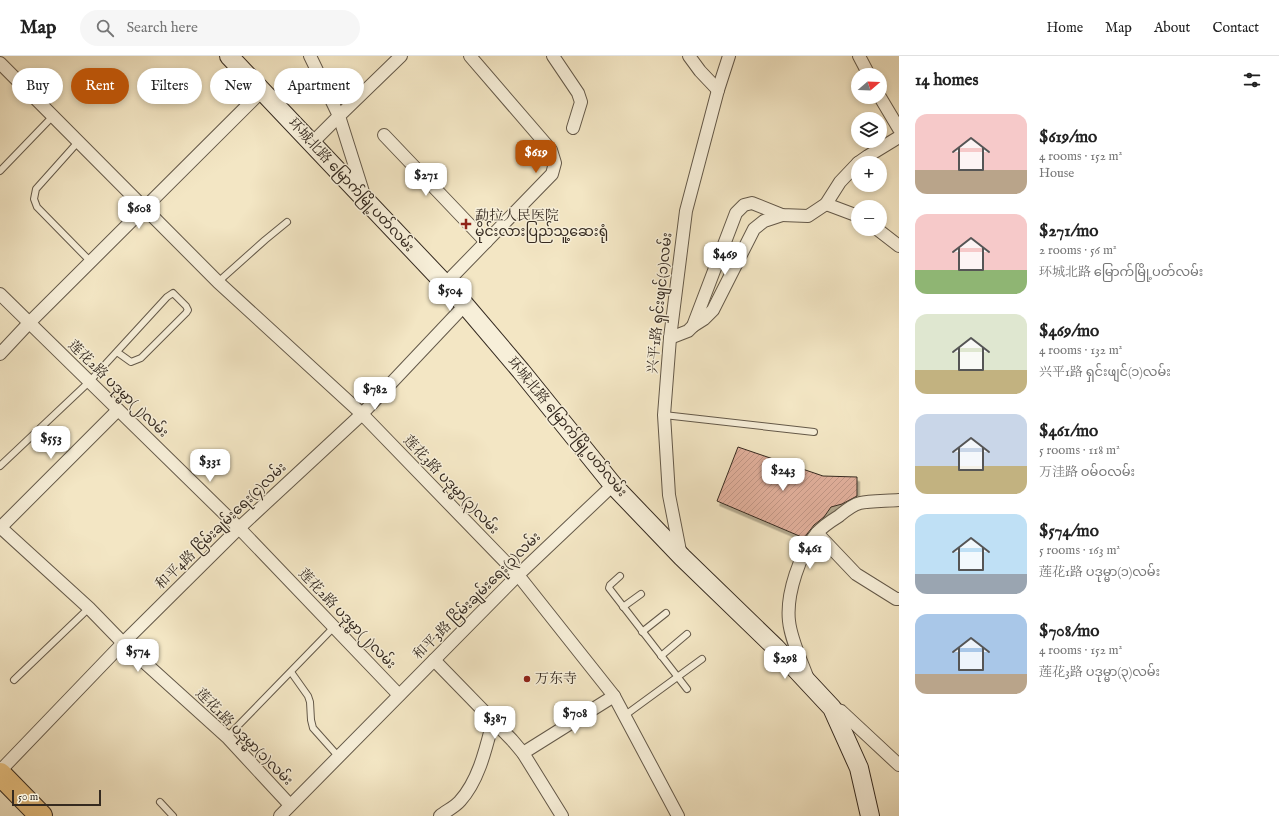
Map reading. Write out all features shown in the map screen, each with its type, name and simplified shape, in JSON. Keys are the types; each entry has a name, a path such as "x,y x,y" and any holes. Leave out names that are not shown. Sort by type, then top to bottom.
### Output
{"highway":[{"path":"0,774 41,816"}],"street":[{"name":"环城北路 မြောက်မြို့ပတ်လမ်း","path":"229,56 240,68"},
{"path":"310,56 339,116 366,201"},
{"path":"312,143 401,56"},
{"path":"445,284 552,174 555,164 551,150 470,56"},
{"path":"553,56 578,93 581,102 573,128"},
{"path":"689,56 700,71 718,90"},
{"name":"兴平1路 ရှင်းဖျင်(၁)လမ်း","path":"682,557 669,495 664,415 670,338 686,211 718,90 729,56"},
{"path":"859,56 866,68"},
{"name":"莲花3路 ပဒုမ္မာ(၃)လမ်း","path":"0,63 218,282 362,414 518,575 614,696 678,816"},
{"name":"环城北路 မြောက်မြို့ပတ်လမ်း","path":"266,95 465,306 521,371 613,485 682,557 776,648 832,708 859,768 870,816"},
{"path":"0,354 90,261 249,104"},
{"path":"868,156 898,137 883,104"},
{"path":"384,135 486,242"},
{"path":"693,326 736,213 744,205 752,203 782,215 808,216 826,204 840,182 851,170"},
{"path":"826,204 851,213"},
{"path":"670,338 688,331 704,319 712,310 754,229 764,221 782,215"},
{"path":"886,236 899,246"},
{"name":"莲花2路 ပဒုမ္မာ(၂)လမ်း","path":"0,294 239,528 399,695"},
{"name":"和平4路 ငြိမ်းချမ်းရေး(၄)လမ်း","path":"0,771 123,643 239,528 362,414 465,306"},
{"path":"0,527 118,410"},
{"name":"和平3路 ငြိမ်းချမ်းရေး(၃)လမ်း","path":"280,816 518,575 613,485"},
{"path":"811,685 794,640 789,622 788,608 797,568 817,533 840,514 859,503 899,500"},
{"name":"莲花1路 ပဒုမ္မာ(၁)လမ်း","path":"0,527 89,608 123,643 227,737 290,805"},
{"path":"817,533 856,574 896,599 899,599"},
{"path":"434,660 512,740 523,754 562,816"},
{"path":"523,754 614,696"},
{"path":"832,708 841,711 899,765"},
{"path":"440,816 460,802 473,782 485,751 493,721"}],"lane":[{"path":"0,171 53,116"},
{"path":"78,142 36,189 34,199 37,207 90,261"},
{"path":"218,282 286,222"},
{"path":"0,466 89,382 170,294 173,293 186,306 188,310 186,313 141,358 131,362 117,352"},
{"path":"664,415 814,432"},
{"path":"620,576 610,585 609,588 687,689"},
{"path":"623,607 641,594"},
{"path":"14,680 89,608"},
{"path":"642,632 666,613"},
{"path":"227,737 334,627"},
{"path":"661,656 687,634"},
{"path":"624,716 702,659"},
{"path":"290,672 308,696 313,728 338,756"},
{"path":"160,802 173,816"}],"building":[{"path":"738,447 823,476 857,477 857,496 842,504 831,507 824,517 814,525 804,538 717,501"}],"place":[{"name":"勐拉人民医院 မိုင်းလားပြည်သူ့ဆေးရုံ","path":"466,224"},
{"name":"万东寺","path":"527,679"}]}
